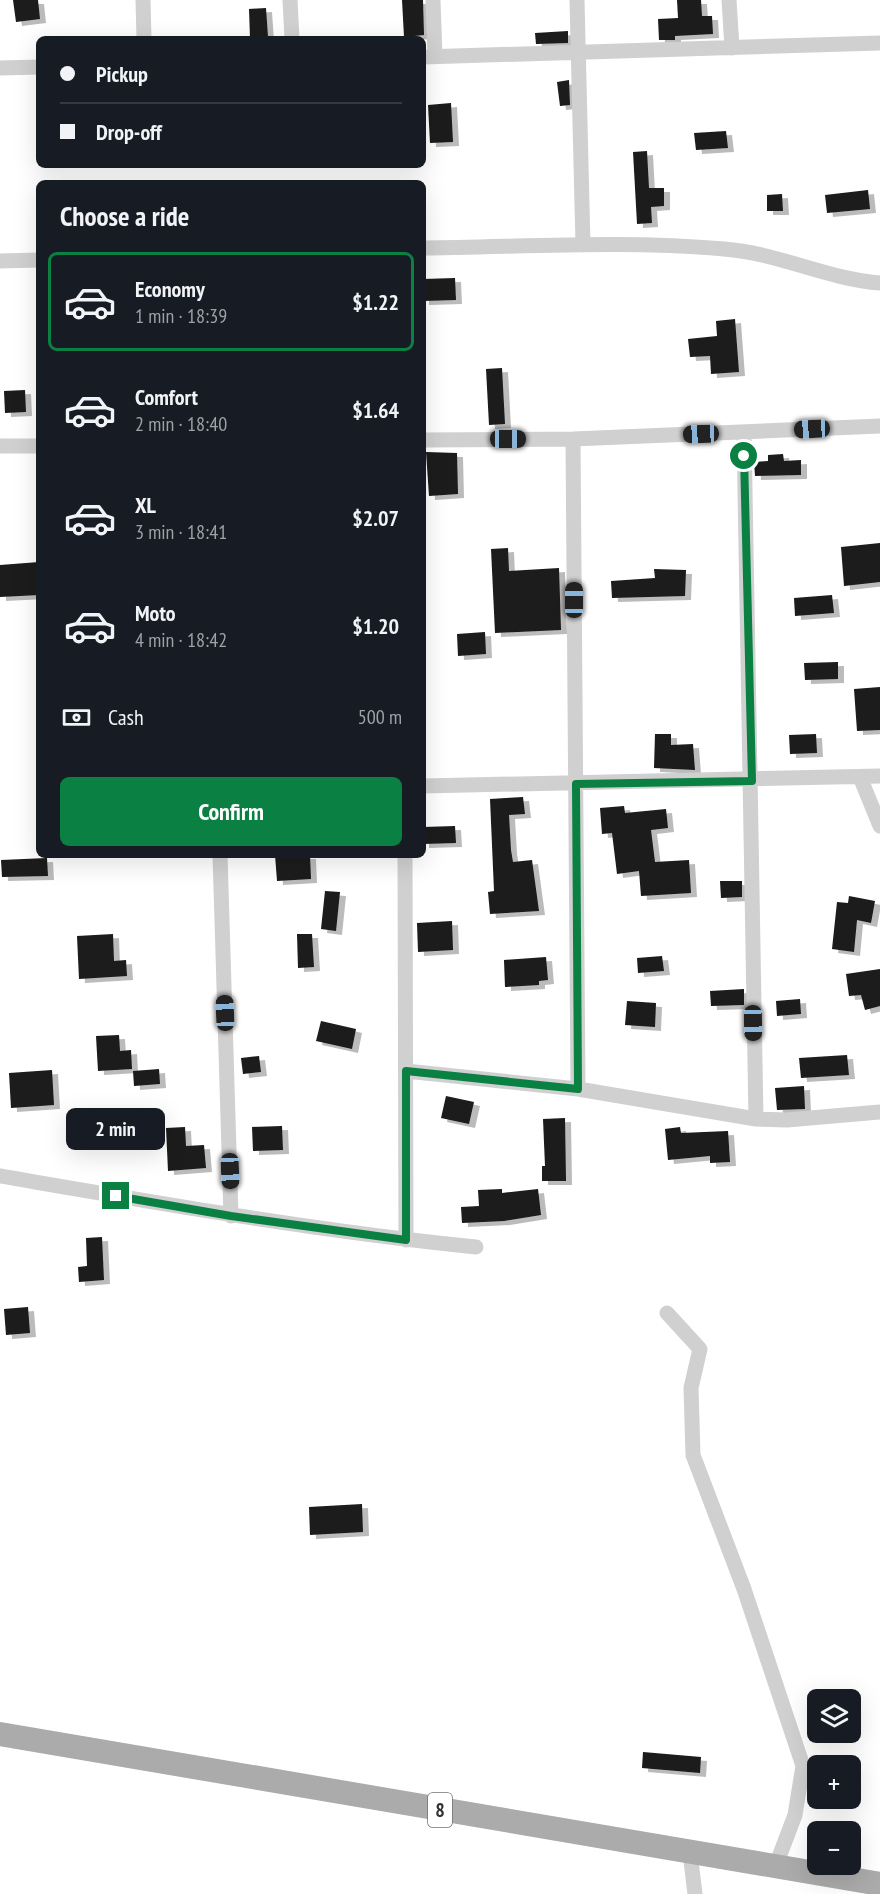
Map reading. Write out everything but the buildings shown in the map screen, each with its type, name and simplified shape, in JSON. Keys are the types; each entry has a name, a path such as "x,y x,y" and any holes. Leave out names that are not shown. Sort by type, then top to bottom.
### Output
{"main road":[{"name":"8","path":"0,1734 880,1884"}],"street":[{"path":"143,0 144,36"},
{"path":"291,0 292,36"},
{"path":"433,0 429,56 880,43"},
{"path":"577,0 583,246"},
{"path":"729,0 732,48"},
{"path":"0,68 36,67"},
{"path":"426,248 583,246 725,249 769,256 880,283"},
{"path":"0,261 36,260"},
{"path":"426,440 573,439 880,426"},
{"path":"744,432 752,781 748,808 756,1119"},
{"path":"573,439 578,1089"},
{"path":"0,446 36,446"},
{"path":"426,786 752,781 880,776"},
{"path":"860,777 880,826"},
{"path":"220,858 231,1216"},
{"path":"405,858 406,1240"},
{"path":"406,1071 578,1089 756,1119 787,1120 880,1112"},
{"path":"0,1176 231,1216 406,1240 476,1247"},
{"path":"667,1313 700,1349 691,1388 693,1455 744,1589 803,1766 795,1815 776,1865"},
{"path":"690,1853 695,1894"}],"route":[{"path":"116,1196 231,1216 406,1240 406,1071 578,1089 576,784 752,781 744,456"}]}
